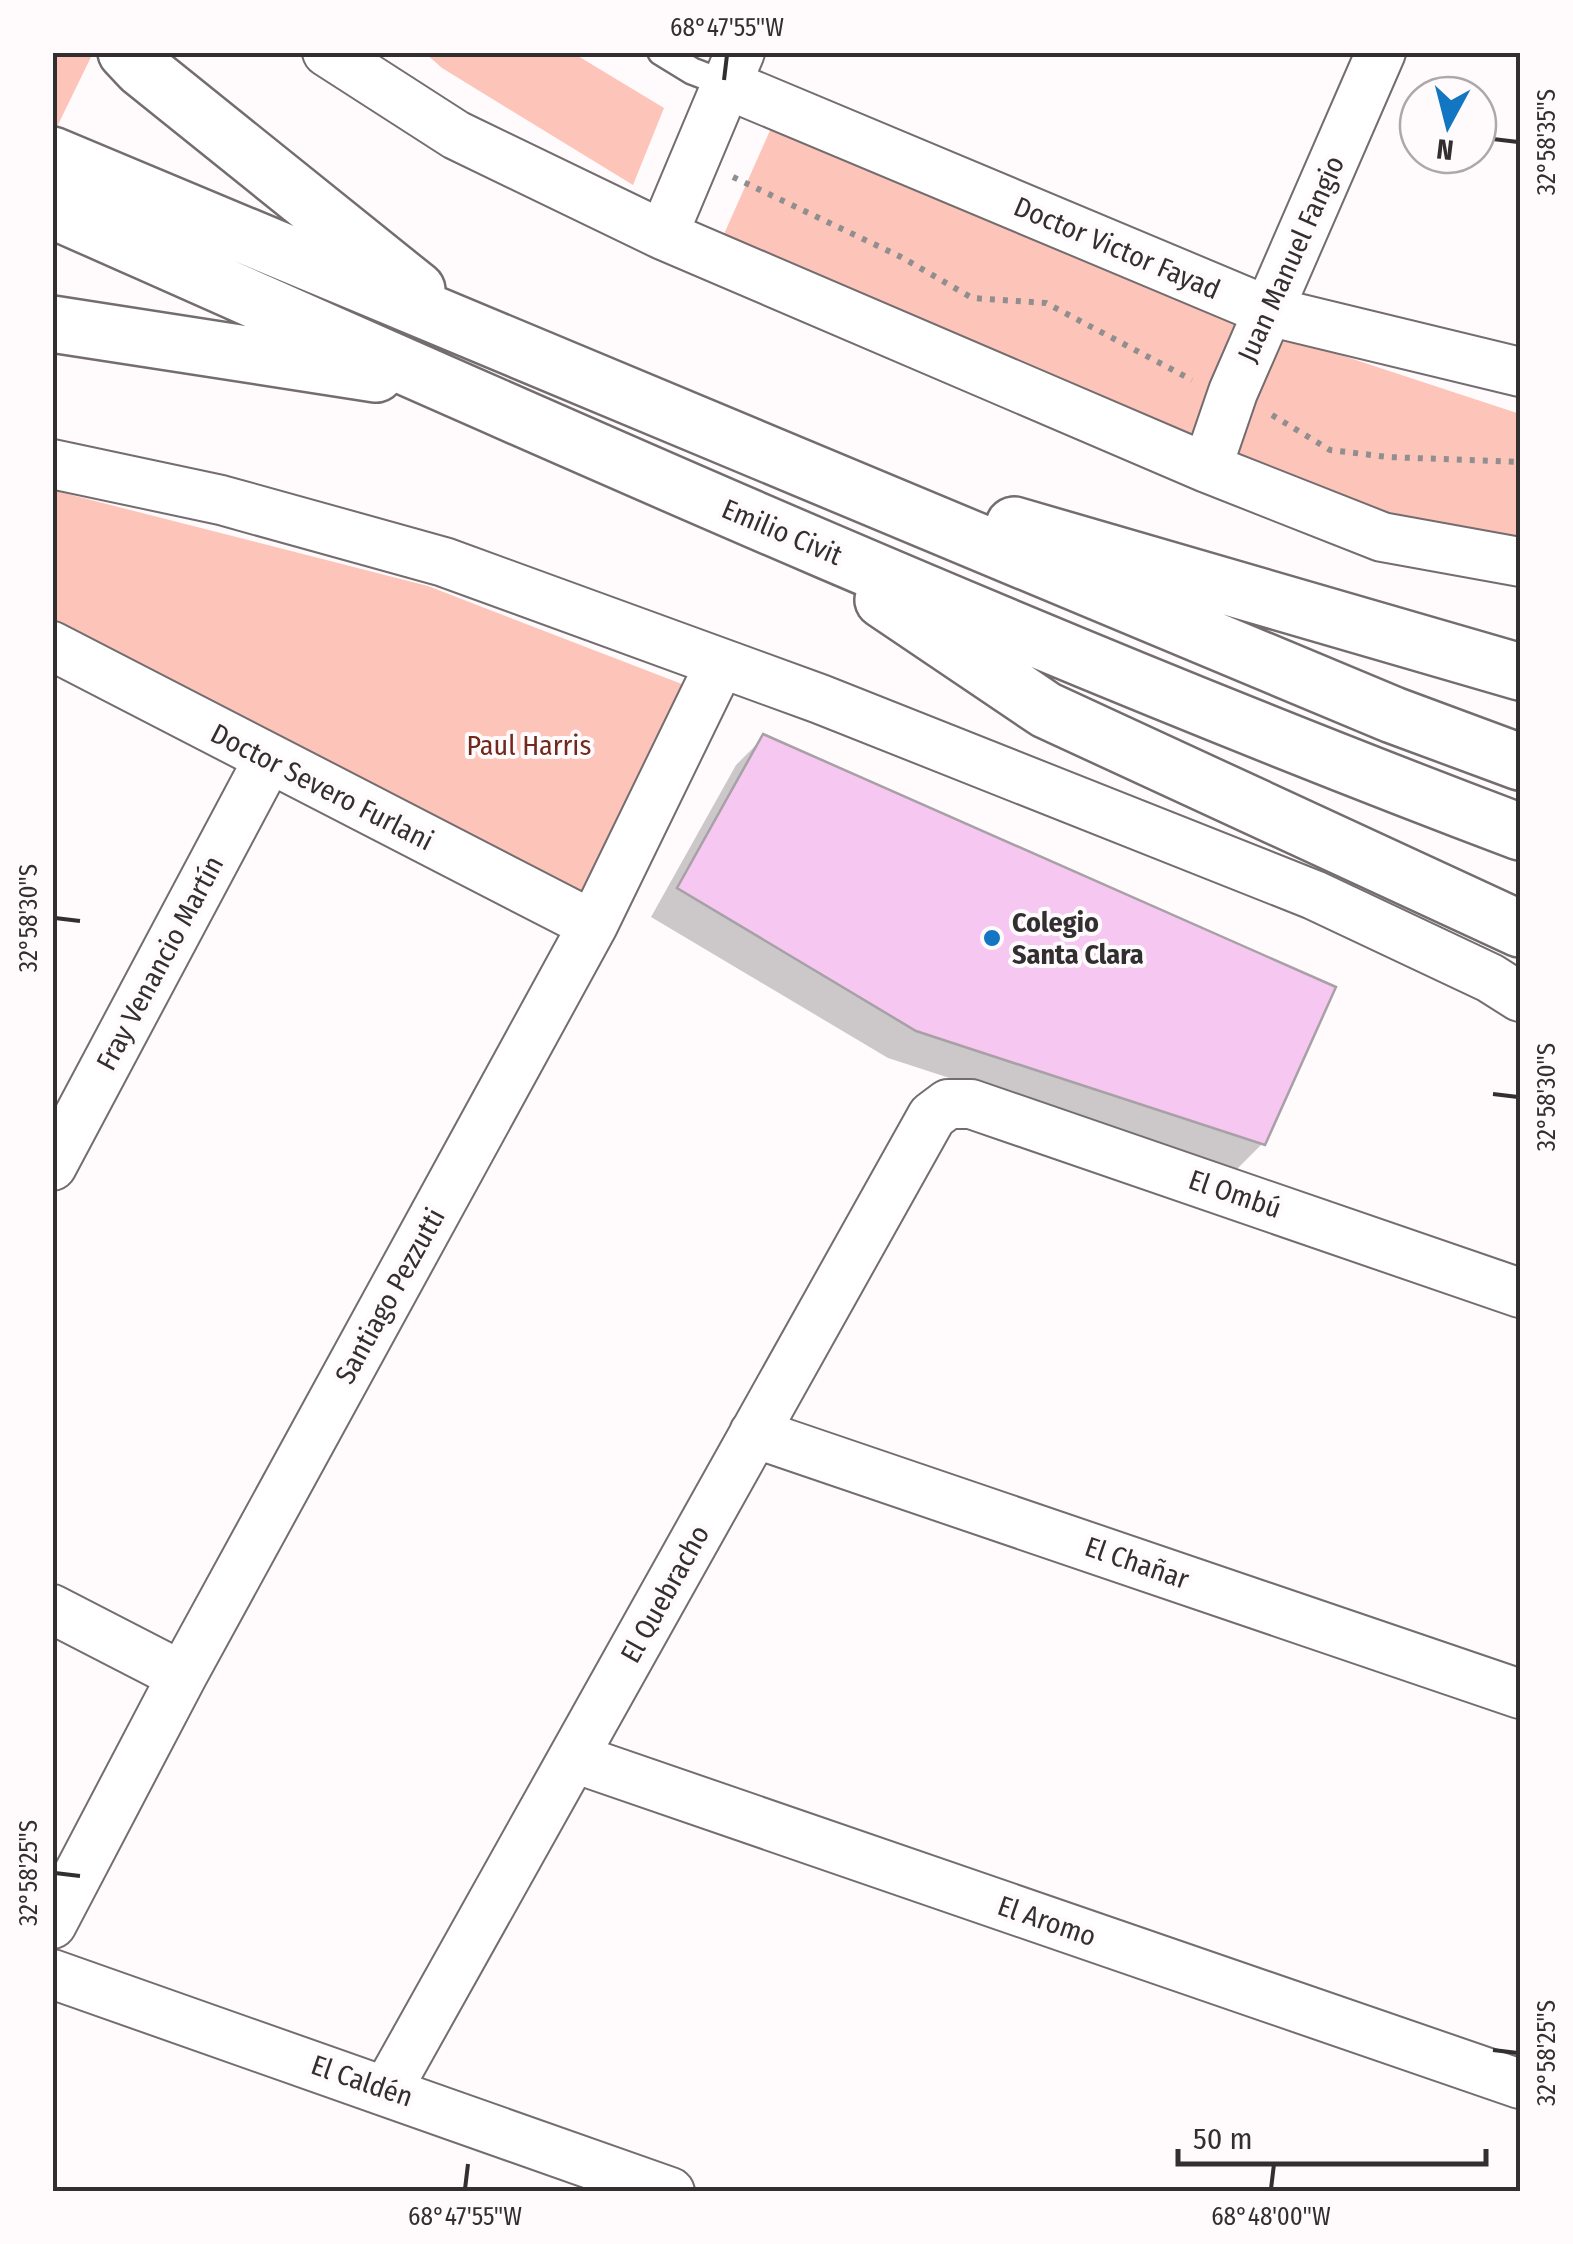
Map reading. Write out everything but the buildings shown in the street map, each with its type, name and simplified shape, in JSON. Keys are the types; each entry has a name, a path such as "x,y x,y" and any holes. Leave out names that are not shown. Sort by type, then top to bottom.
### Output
{"highway":[{"path":"126,52 466,329"},
{"path":"52,155 1393,716 1520,762"},
{"name":"Emilio Civit","path":"52,210 785,535 1344,765 1520,832"},
{"path":"52,324 447,385"},
{"path":"778,458 1520,672"},
{"path":"785,535 1046,710 1520,929"}],"street":[{"path":"327,52 456,135 663,235 1207,468 1382,536 1520,562"},
{"name":"Juan Manuel Fangio","path":"1207,468 1233,392 1381,52"},
{"path":"663,235 733,68"},
{"name":"Doctor Victor Fayad","path":"733,68 1268,311 1520,372"},
{"path":"52,464 221,500 444,562 820,700 1314,895 1490,978 1520,997"},
{"name":"Doctor Severo Furlani","path":"52,646 593,926"},
{"name":"Santiago Pezzutti","path":"52,1924 182,1676 593,926 720,664"},
{"name":"Fray Venancio Martín","path":"52,1166 268,760"},
{"name":"El Ombú","path":"948,1104 971,1104 1520,1292"},
{"name":"El Quebracho","path":"387,2090 932,1116 948,1104"},
{"name":"El Chañar","path":"754,1433 1520,1694"},
{"path":"52,1609 182,1676"},
{"name":"El Aromo","path":"574,1758 1520,2084"},
{"name":"El Caldén","path":"52,1974 670,2192"}],"lane":[{"path":"662,52 692,71 733,68"}],"path":[{"path":"694,158 901,256 972,298 1046,304 1191,380 1233,392 1330,450 1388,457 1520,462"}],"green space":[{"path":"53,53 87,53 91,57 53,135"},
{"path":"425,53 573,53 664,108 633,185 442,68"},
{"path":"772,126 1231,319 1520,414 1520,545 1407,519 1203,441 724,234"},
{"name":"Paul Harris","path":"52,490 428,586 687,686 579,895 53,629"}],"place":[{"name":"Colegio Santa Clara","path":"992,938"}]}
